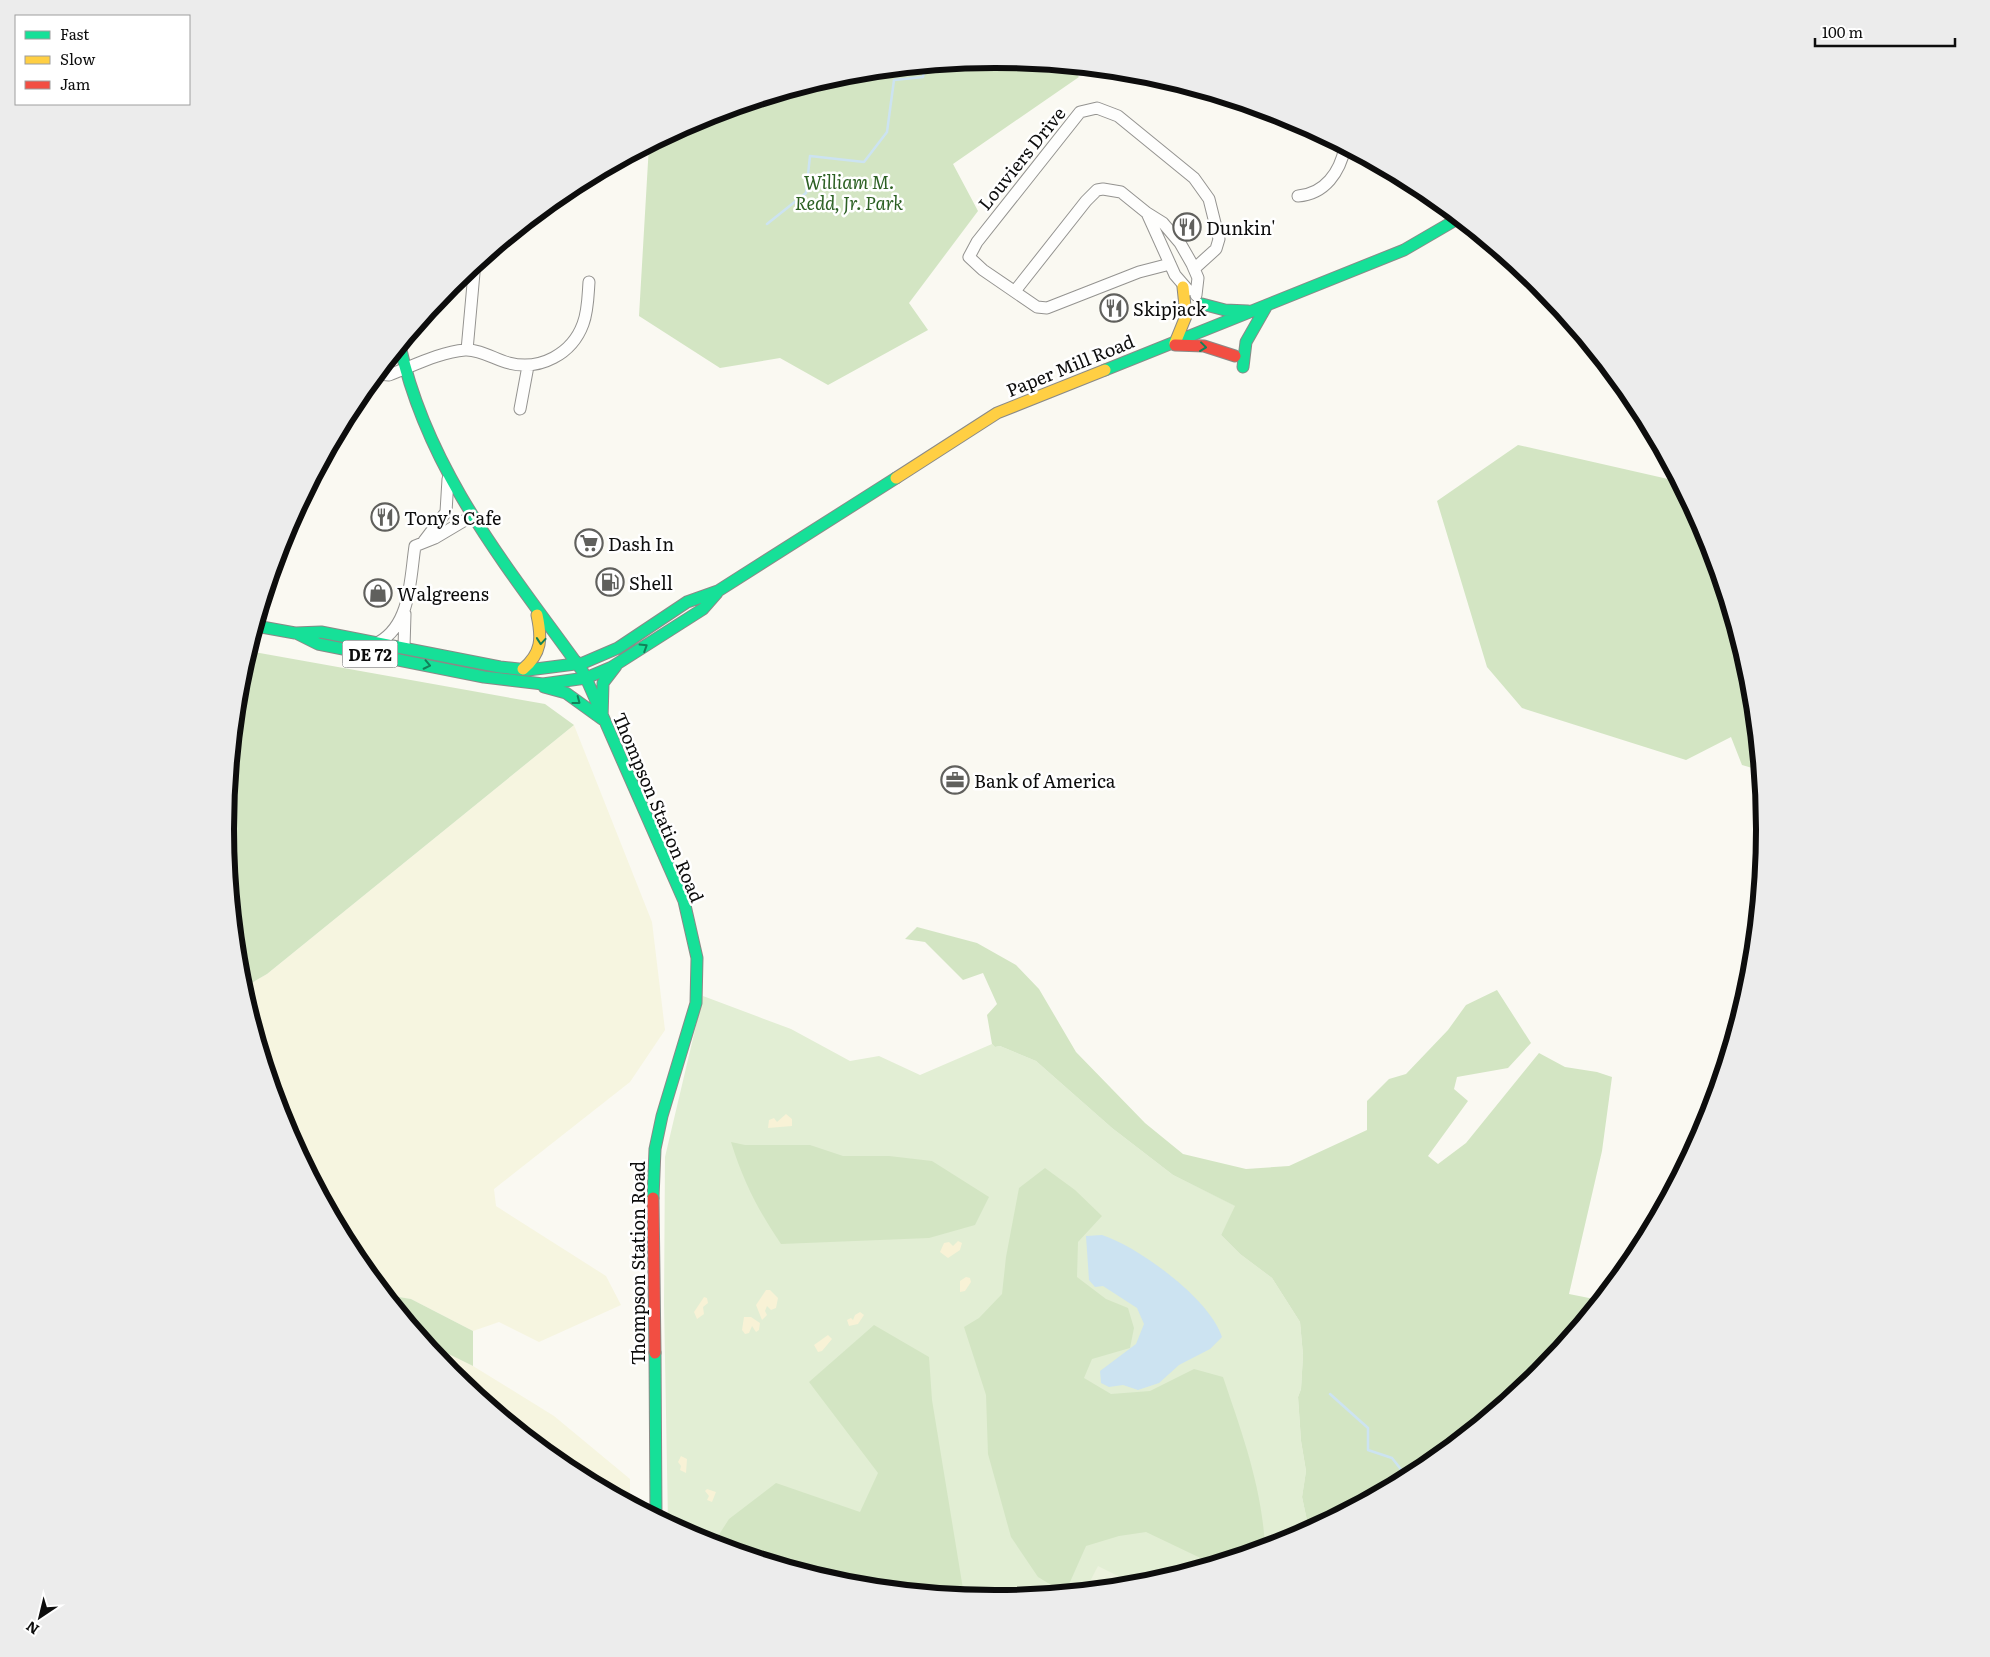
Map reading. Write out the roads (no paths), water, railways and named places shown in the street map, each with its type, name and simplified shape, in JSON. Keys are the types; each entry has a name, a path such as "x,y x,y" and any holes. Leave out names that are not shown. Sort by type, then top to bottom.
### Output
{"main road":[{"name":"Paper Mill Road","path":"261,627 295,633 321,632 500,667 550,669 578,664 618,648 687,602 718,591 997,413 1404,250 1453,221"},
{"path":"1183,287 1188,307 1185,322 1172,344 1204,346 1235,356"},
{"path":"1199,299 1246,312 1263,308"},
{"path":"1243,367 1246,342 1263,308"},
{"name":"Thompson Station Road","path":"401,353 405,369 428,434 448,477 472,516 578,664 586,678 684,901 697,958 696,1003 662,1116 655,1149 653,1179 656,1510"},
{"name":"Paper Mill Road","path":"295,633 318,644 355,652 484,677 543,684 586,678 617,664 703,609 718,591"},
{"path":"523,669 535,660 541,648 542,636 536,607"},
{"path":"355,652 394,656 400,654 404,647"},
{"path":"602,718 603,683 617,664"},
{"path":"516,681 566,693 602,718"}],"street":[{"name":"Louviers Drive","path":"1170,264 1139,272 1047,308 1037,307 983,270 969,257 977,242 1080,112 1097,108 1118,116 1194,178 1208,200 1219,239 1216,249 1194,269"},
{"path":"1298,196 1312,194 1325,186 1338,167 1343,152"},
{"path":"1015,292 1055,238 1097,190 1103,188 1121,192 1147,214 1163,223 1180,243 1194,269 1198,278 1199,299"},
{"path":"1147,214 1183,287 1199,299 1216,326"},
{"path":"467,350 474,274"},
{"path":"384,375 389,375 467,350 507,363 528,366 553,358 567,349 583,325 587,310 589,282"},
{"path":"520,409 528,366"},
{"path":"424,541 446,512 448,477"},
{"path":"404,647 404,611 415,546 435,538 472,516"},
{"path":"379,642 394,631 404,611"}],"water":[{"path":"1102,1235 1135,1251 1189,1291 1215,1322 1222,1337 1210,1349 1179,1365 1159,1383 1138,1390 1123,1385 1109,1387 1101,1383 1100,1371 1136,1344 1144,1324 1137,1308 1103,1286 1095,1287 1089,1280 1086,1236"}],"waterway":[{"path":"767,224 806,193 810,156 864,162 887,132 894,80 923,77 924,71"},
{"path":"1330,1394 1368,1428 1368,1450 1392,1458 1402,1471"}],"place":[{"name":"Dunkin'","path":"1187,227"},
{"name":"Skipjack","path":"1114,308"},
{"name":"Tony's Cafe","path":"385,517"},
{"name":"Dash In","path":"589,543"},
{"name":"Shell","path":"610,582"},
{"name":"Walgreens","path":"378,593"},
{"name":"Bank of America","path":"955,780"}],"park label":[{"name":"William M. Redd, Jr. Park","path":"849,191"}]}
